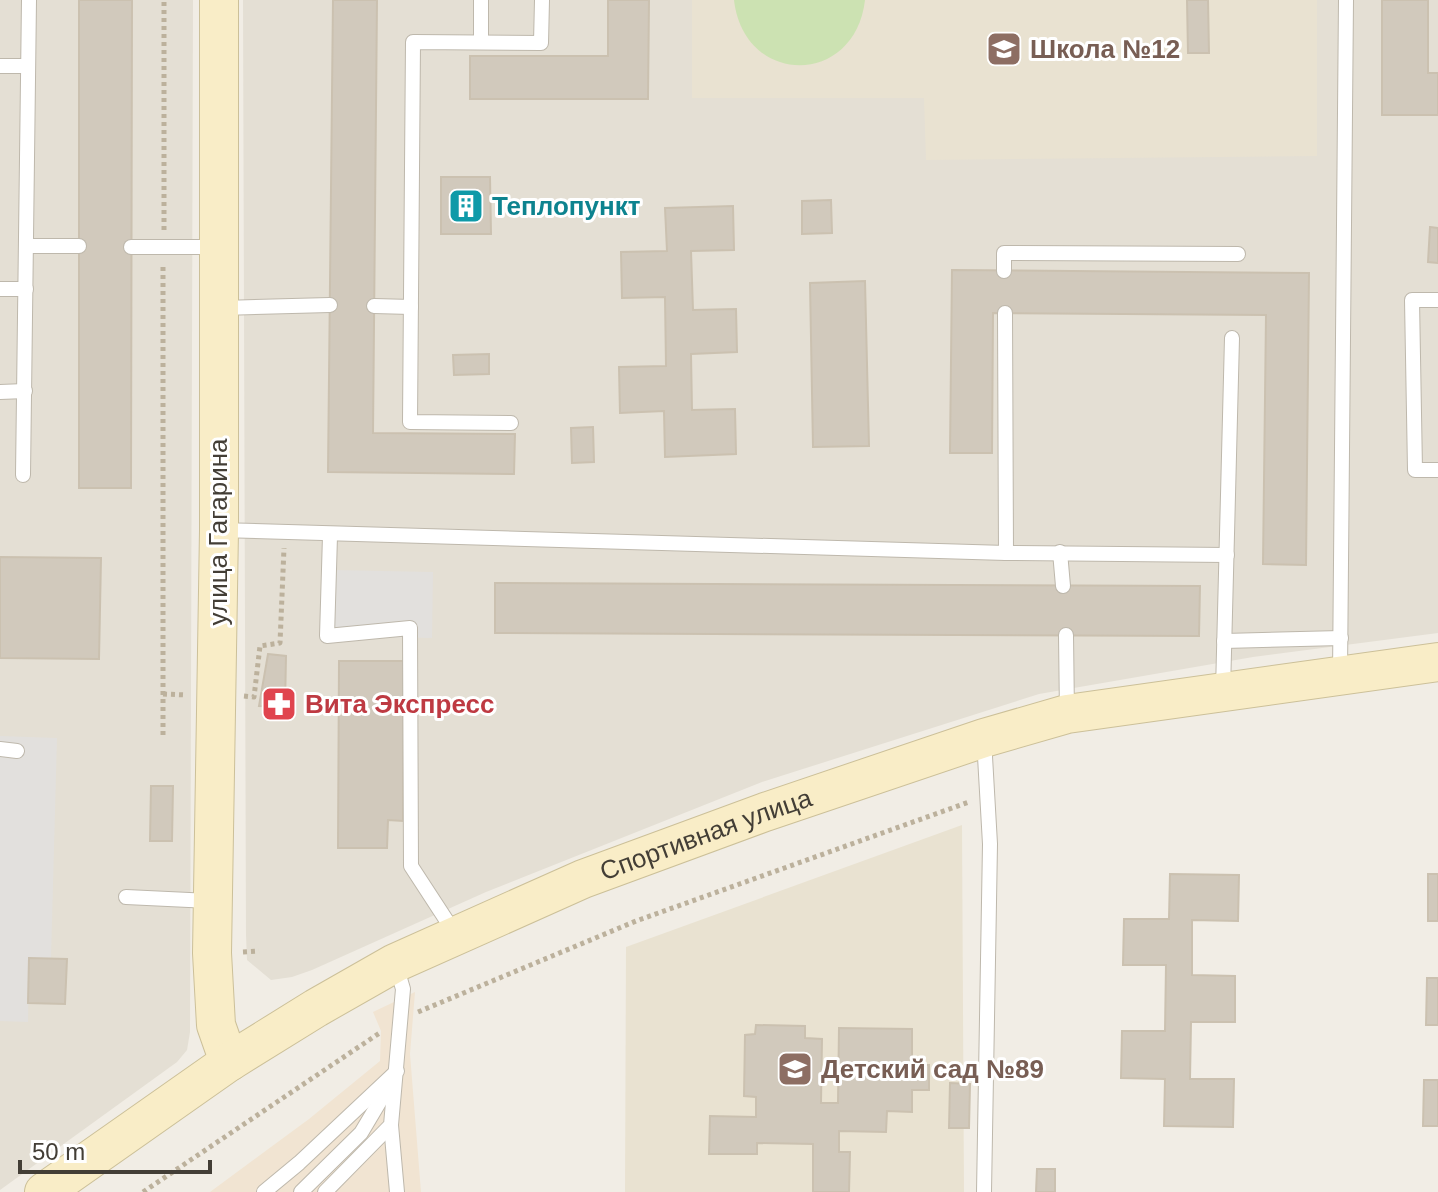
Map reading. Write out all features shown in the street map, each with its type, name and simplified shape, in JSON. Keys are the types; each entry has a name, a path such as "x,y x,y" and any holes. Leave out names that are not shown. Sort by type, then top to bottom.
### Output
{"street":[{"name":"улица Гагарина","path":"219,0 219,530 212,953 216,1025 229,1062"},
{"name":"Спортивная улица","path":"44,1192 229,1062 395,963 583,879 765,812 984,738 1067,714 1438,662"}],"lane":[{"path":"23,475 29,0"},
{"path":"481,0 481,42"},
{"path":"511,423 410,422 413,42 541,43 542,0"},
{"path":"1340,676 1346,0"},
{"path":"0,66 28,66"},
{"path":"26,246 79,246"},
{"path":"131,247 217,247"},
{"path":"1004,271 1004,253 1238,254"},
{"path":"0,289 26,289"},
{"path":"1438,300 1412,300 1415,470 1438,470"},
{"path":"217,308 330,305"},
{"path":"374,306 411,307"},
{"path":"1005,313 1006,553"},
{"path":"1223,692 1232,338"},
{"path":"0,392 25,391"},
{"path":"219,530 330,536 1006,553 1227,555"},
{"path":"330,536 327,636 410,628 411,866 456,935"},
{"path":"1060,552 1063,586"},
{"path":"1066,635 1067,714"},
{"path":"1224,641 1341,638"},
{"path":"984,738 990,844 990,985 984,1192"},
{"path":"0,749 17,751"},
{"path":"126,897 213,901"},
{"path":"395,963 403,989 391,1125 397,1192"},
{"path":"264,1192 397,1071"},
{"path":"301,1192 361,1133 397,1071"},
{"path":"325,1192 391,1125"}],"path":[{"path":"163,735 164,0"},
{"path":"254,697 260,646 280,643 285,534"},
{"path":"143,1192 337,1059 400,1020 636,921 987,796"}],"shaded area":[{"path":"0,0 193,0 190,1032 187,1050 177,1062 0,1190"},
{"path":"243,0 1438,0 1438,633 1253,657 1039,694 762,782 486,892 312,970 271,980 247,960 246,935"},
{"name":"Школа №12","path":"692,0 1317,0 1317,156 926,160 924,98 692,98"},
{"path":"333,570 433,572 432,638 331,636"},
{"path":"0,736 57,738 51,958 29,958 28,1022 0,1021"},
{"name":"Детский сад №89","path":"962,825 964,1192 625,1192 626,947"},
{"path":"415,992 410,1054 421,1192 210,1192 309,1119 380,1061 381,1031 373,1012"}],"green space":[{"path":"734,0 865,0 857,29 842,49 822,61 800,65 777,61 757,49 742,29"}],"building":[{"path":"79,0 132,0 131,488 79,488"},
{"path":"333,0 377,0 373,433 515,434 514,474 328,472"},
{"path":"608,0 649,0 648,99 470,99 470,56 608,56"},
{"path":"1187,0 1208,0 1209,53 1188,53"},
{"path":"1382,0 1428,0 1428,73 1438,73 1438,115 1382,115"},
{"name":"Теплопункт","path":"441,177 490,177 491,234 441,234"},
{"path":"831,200 832,233 802,234 802,201"},
{"path":"733,206 734,250 691,251 693,310 736,309 737,352 691,354 692,410 735,409 736,454 665,457 664,411 620,413 619,367 666,366 665,297 622,298 621,252 667,251 665,208"},
{"path":"1430,227 1438,228 1438,263 1428,262"},
{"path":"952,270 1309,273 1306,565 1263,564 1266,315 993,313 992,453 950,453"},
{"path":"865,281 869,446 813,447 810,283"},
{"path":"489,354 489,374 454,375 453,355"},
{"path":"593,427 594,462 572,463 571,428"},
{"path":"0,557 101,558 99,659 0,658"},
{"path":"495,583 1200,586 1199,636 495,633"},
{"path":"268,654 286,656 285,707 259,706"},
{"path":"339,661 404,661 403,821 388,820 387,848 338,848"},
{"path":"151,786 173,786 172,841 150,841"},
{"path":"1170,874 1239,875 1238,921 1192,920 1192,975 1235,976 1235,1022 1191,1022 1190,1079 1234,1079 1233,1127 1164,1126 1165,1079 1121,1078 1122,1031 1165,1031 1166,965 1123,965 1124,919 1169,919"},
{"path":"1428,874 1438,874 1438,921 1428,921"},
{"path":"29,958 67,959 65,1004 28,1003"},
{"path":"1427,978 1438,978 1438,1025 1426,1025"},
{"path":"756,1025 805,1026 805,1038 822,1039 821,1103 838,1103 839,1028 912,1029 912,1065 929,1065 929,1090 912,1090 912,1112 887,1111 886,1132 839,1131 839,1152 850,1152 849,1192 813,1192 813,1144 757,1143 757,1154 709,1154 710,1116 756,1117 756,1097 744,1096 745,1035 755,1034"},
{"path":"1424,1080 1438,1080 1438,1126 1423,1126"},
{"path":"950,1083 970,1084 969,1128 949,1128"},
{"path":"1037,1169 1055,1169 1055,1192 1036,1192"}],"place":[{"name":"Школа №12","path":"1004,49"},
{"name":"Теплопункт","path":"466,206"},
{"name":"Вита Экспресс","path":"279,704"},
{"name":"Детский сад №89","path":"795,1069"}]}
